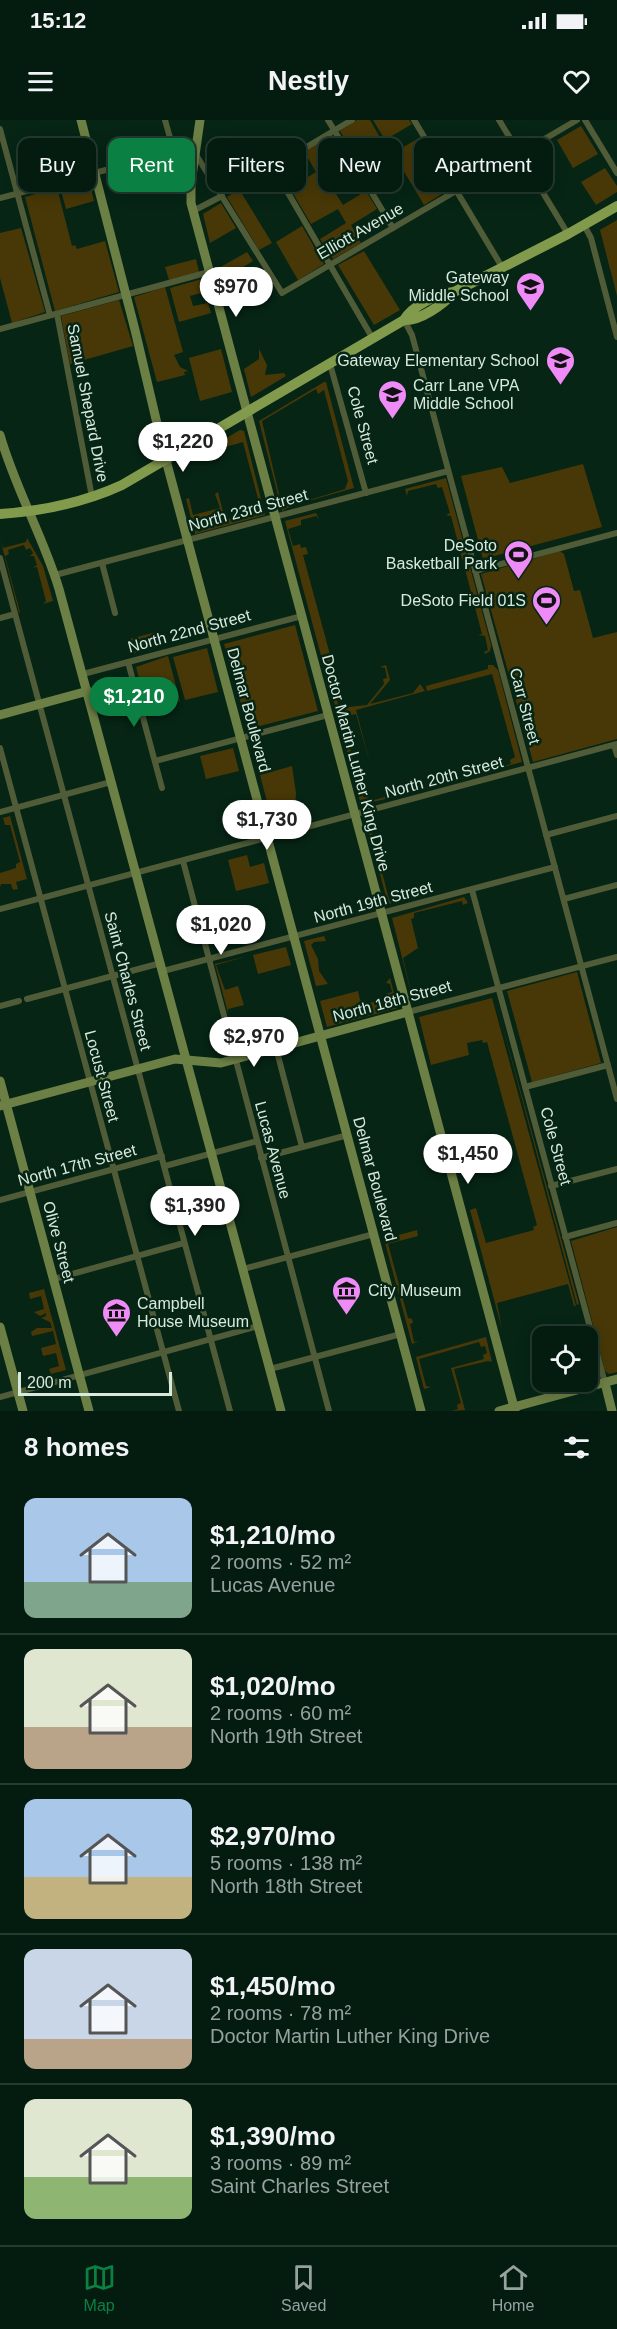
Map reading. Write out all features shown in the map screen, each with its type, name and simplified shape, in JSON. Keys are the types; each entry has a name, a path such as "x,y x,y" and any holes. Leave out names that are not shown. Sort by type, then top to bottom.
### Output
{"main road":[{"name":"Delmar Boulevard","path":"81,120 86,138"},
{"name":"Doctor Martin Luther King Drive","path":"201,120 189,194 193,211 514,1409"},
{"name":"Delmar Boulevard","path":"96,173 166,461 348,1135 419,1409"},
{"path":"0,514 28,512 92,498 166,461 404,320 413,320 447,299 454,292 568,234 617,206"},
{"path":"0,435 15,484 55,575 281,1411"},
{"path":"0,715 88,691"},
{"name":"North 18th Street","path":"3,1105 186,1058 212,1064 235,1059 408,1012"},
{"name":"Olive Street","path":"0,1081 3,1105 30,1192 89,1411"},
{"path":"0,1327 23,1411"},
{"path":"499,1411 514,1409 617,1379"},
{"name":"Cole Street","path":"605,1383 612,1411"}],"street":[{"path":"165,120 170,138"},
{"path":"328,120 393,228"},
{"path":"352,120 273,167 374,339"},
{"path":"414,120 425,138"},
{"path":"499,120 510,138"},
{"name":"Elliott Avenue","path":"546,138 577,120"},
{"path":"585,120 617,173"},
{"name":"Samuel Shepard Drive","path":"0,129 54,315 92,498"},
{"path":"193,211 222,196 196,151"},
{"path":"96,173 108,170"},
{"path":"0,198 21,192"},
{"name":"Elliott Avenue","path":"222,196 282,293 454,192"},
{"path":"457,192 502,267"},
{"path":"542,192 568,234"},
{"path":"585,225 591,238 617,337"},
{"path":"0,329 209,272"},
{"name":"Carr Street","path":"404,320 412,335 617,1099"},
{"name":"Cole Street","path":"330,364 366,493"},
{"name":"North 23rd Street","path":"55,575 448,471"},
{"path":"475,571 617,533"},
{"name":"Saint Charles Street","path":"0,558 230,1411"},
{"path":"102,563 115,613"},
{"path":"0,618 15,614"},
{"name":"North 22nd Street","path":"83,674 302,616"},
{"path":"128,662 162,788"},
{"path":"155,762 328,715"},
{"path":"616,745 617,755"},
{"name":"North 20th Street","path":"0,909 616,745"},
{"name":"Locust Street","path":"0,748 179,1411"},
{"path":"0,812 111,782"},
{"path":"546,835 617,816"},
{"name":"Lucas Avenue","path":"183,861 329,1411"},
{"name":"North 19th Street","path":"0,1006 113,976 209,959 555,867"},
{"path":"564,899 617,885"},
{"name":"Cole Street","path":"472,890 605,1383"},
{"name":"North 18th Street","path":"408,1012 617,957"},
{"path":"276,1048 302,1148"},
{"path":"525,1087 608,1065"},
{"path":"261,1158 348,1135"},
{"path":"165,1166 257,1141"},
{"name":"North 17th Street","path":"0,1200 162,1156"},
{"path":"552,1186 617,1169"},
{"path":"178,1216 225,1204"},
{"path":"565,1237 617,1223"},
{"path":"243,1269 374,1234"},
{"path":"54,1279 184,1243"},
{"path":"0,1397 258,1326"},
{"path":"270,1369 401,1334"}],"shaded area":[{"path":"357,120 370,120 380,138 344,138 340,131"},
{"path":"373,120 409,120 412,124 388,138 384,138"},
{"path":"581,126 598,154 573,168 557,140"},
{"path":"414,141 414,188 402,168 402,148"},
{"path":"318,143 318,192 335,192 343,205 367,192 377,209 351,225 361,243 333,259 320,239 346,223 338,209 311,224 292,192 306,192 306,178 316,172 306,154 306,150"},
{"path":"605,168 617,186 617,192 596,205 581,182"},
{"path":"43,192 58,192 72,246 75,245 77,249 105,241 119,292 55,311 25,197"},
{"path":"61,192 92,192 94,201 66,209"},
{"path":"234,192 241,192 272,243 259,250 227,197"},
{"path":"416,192 445,192 424,205"},
{"path":"221,203 236,228 210,243 203,214"},
{"path":"617,220 617,296 600,230"},
{"path":"302,226 324,264 298,280 276,242"},
{"path":"21,228 45,312 12,323 0,278 0,233"},
{"path":"364,251 400,310 374,325 338,265"},
{"path":"247,252 253,261 238,270 243,282 224,294 217,269"},
{"path":"196,259 199,272 169,280 165,267"},
{"path":"202,279 205,292 190,296 193,306 208,303 211,313 179,322 170,288"},
{"path":"165,287 183,352 174,355 180,367 188,371 184,372 185,375 157,382 134,297"},
{"path":"119,300 133,346 70,364 61,316"},
{"path":"221,349 232,392 200,401 189,358"},
{"path":"259,349 267,365 265,375 284,373 286,376 251,397 244,369 259,359"},
{"path":"326,382 354,488 301,503 298,494 306,501 345,489 348,481 324,390 318,394 316,389 262,421 282,507 293,503 282,511 259,421"},
{"path":"240,430 244,431 265,515 195,534 186,499 189,498 193,515 220,508 215,494 218,492 225,520 261,510 243,442 208,452 208,456 204,458 201,453"},
{"path":"583,464 602,527 483,559 461,476 502,467 510,483"},
{"path":"446,478 491,645 490,651 485,654 484,652 488,650 485,636 478,635 482,634 451,516 446,515 450,513 442,487 438,488 436,484 408,491 407,496 405,489"},
{"path":"316,513 319,519 316,516 301,520 301,525 288,529 293,546 300,544 301,548 306,547 308,554 303,555 335,673 327,678 285,521"},
{"path":"0,538 3,548 26,542 27,538 43,566 53,601 43,604 46,601 37,567 33,568 37,565 34,556 30,556 33,553 30,548 26,550 24,545 8,550 9,554 5,556 19,613"},
{"path":"560,551 564,554 574,591 580,590 593,638 617,632 617,739 533,762 481,574"},
{"path":"295,625 318,711 248,729 224,644"},
{"path":"156,632 160,646 132,654 126,640"},
{"path":"207,648 218,692 185,700 173,657"},
{"path":"168,656 179,702 173,682 142,690 136,667"},
{"path":"386,665 390,680 370,704 413,693 420,684 425,691 356,710 371,767 356,714 342,717 363,797 368,796 370,801 389,796 390,791 393,797 361,805 330,686 337,684 334,688 339,708 367,705 384,684 383,679 387,678 385,668 380,667"},
{"path":"488,665 493,665 498,670 522,762 489,771 488,765 491,769 511,764 510,760 515,757 492,674 427,691 426,686 488,669"},
{"path":"233,748 239,771 206,779 200,756"},
{"path":"292,766 296,793 295,806 272,812 271,817 260,775"},
{"path":"10,816 27,879 16,882 18,889 13,890 11,884 1,884 0,887 0,873 16,868 16,864 20,862 10,825 5,825 3,818"},
{"path":"374,816 371,830 389,899 422,891 424,895 388,904 365,818"},
{"path":"247,855 250,867 264,863 269,883 236,891 228,860"},
{"path":"464,897 468,903 463,905 462,901 414,913 414,918 411,919 418,948 403,958 414,1004 392,918"},
{"path":"324,936 326,941 314,942 311,945 318,959 319,971 328,984 316,986 304,941"},
{"path":"286,947 291,965 258,974 253,955"},
{"path":"248,956 216,965 225,990 238,986 244,1005 228,1009 228,1013 215,964"},
{"path":"577,972 601,1063 532,1082 507,991"},
{"path":"390,978 398,1008 327,1027 320,1001 358,991 360,1000 365,1000 366,1004 386,998 386,994 392,992 390,984 386,983"},
{"path":"492,998 576,1306 574,1306 568,1284 497,1303 502,1329 470,1210 476,1208 486,1243 534,1230 533,1227 537,1225 487,1042 483,1043 482,1040 467,1043 469,1055 431,1065 419,1017"},
{"path":"495,998 579,1304 577,1305"},
{"path":"617,1227 617,1372 609,1374 605,1371 598,1344 598,1326 593,1326 571,1241"},
{"path":"417,1230 418,1236 388,1244 408,1318 412,1319 413,1323 410,1324 414,1342 419,1341 412,1344 384,1239"},
{"path":"44,1289 66,1370 51,1374 49,1369 59,1366 56,1353 43,1356 41,1348 56,1344 53,1331 32,1336 31,1332 37,1328 52,1328 50,1322 41,1318 46,1316 46,1313 40,1316 34,1312 44,1309 41,1296 30,1299 29,1293"},
{"path":"486,1337 492,1362 454,1369 465,1410 451,1411 458,1409 457,1405 461,1403 451,1368 484,1359 483,1355 487,1353 485,1346 481,1347 479,1342 419,1359 426,1386 431,1387 424,1389 416,1357"}],"place":[{"name":"Gateway Middle School","path":"530,312"},
{"name":"Gateway Elementary School","path":"560,386"},
{"name":"Carr Lane VPA Middle School","path":"392,420"},
{"name":"DeSoto Basketball Park","path":"518,580"},
{"name":"DeSoto Field 01S","path":"547,626"},
{"name":"City Museum","path":"347,1316"},
{"name":"Campbell House Museum","path":"116,1338"}]}
